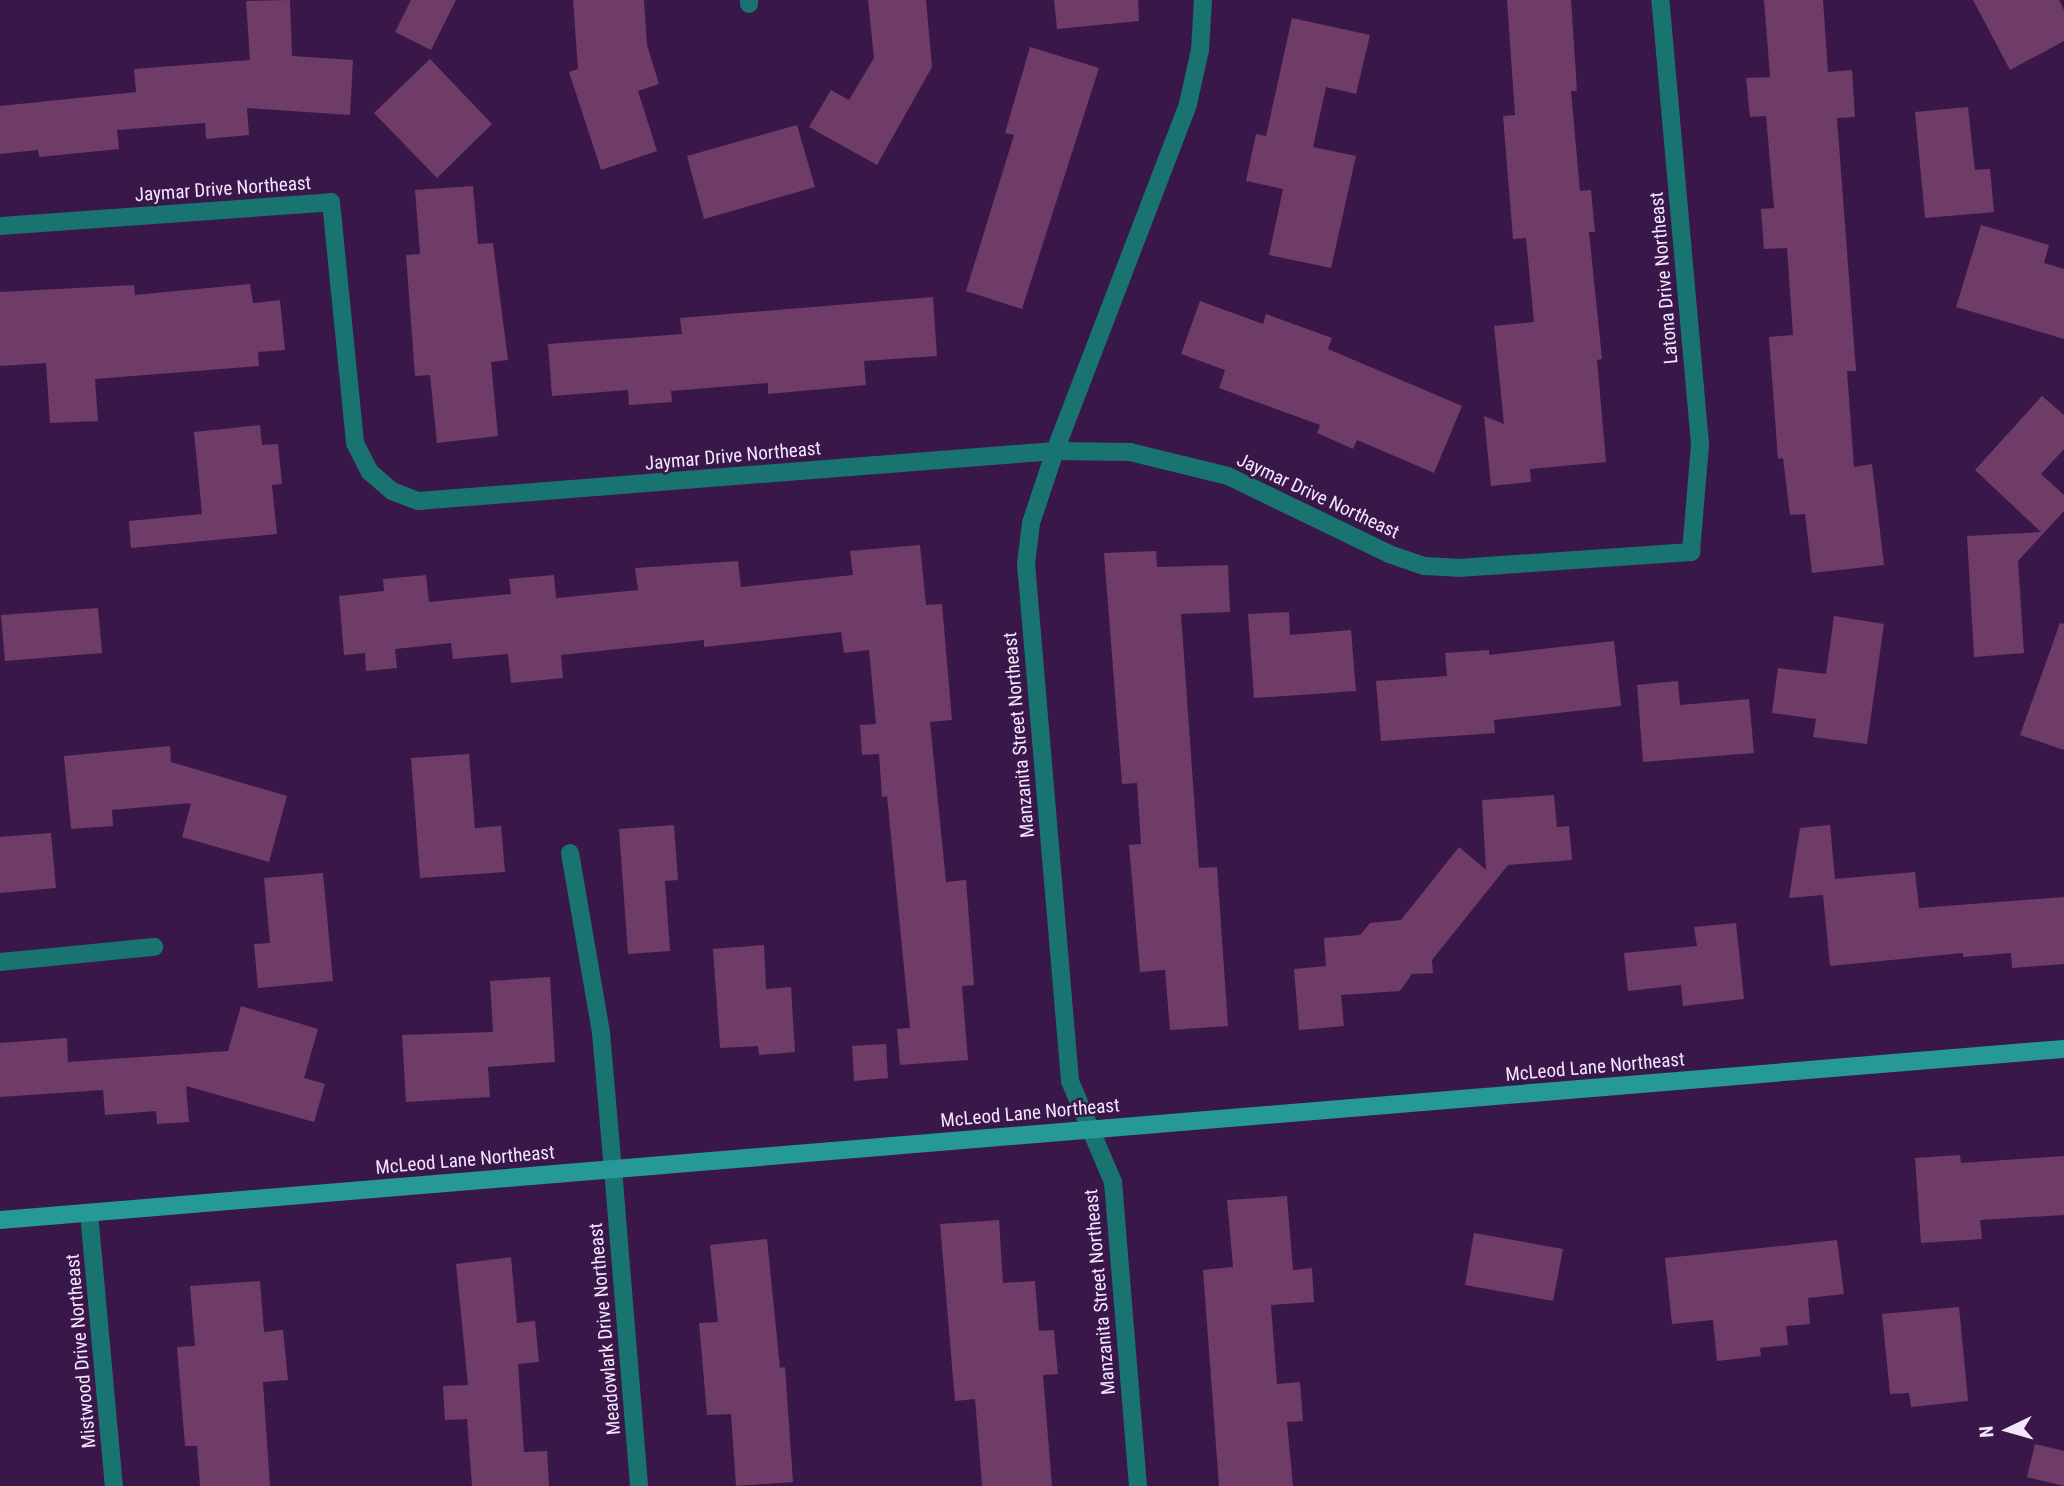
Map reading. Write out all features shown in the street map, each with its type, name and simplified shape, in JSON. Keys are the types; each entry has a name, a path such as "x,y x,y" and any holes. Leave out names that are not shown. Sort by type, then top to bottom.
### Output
{"street":[{"name":"Manzanita Street Northeast","path":"1138,1486 1113,1182 1093,1129 1070,1081 1026,564 1031,523 1055,451 1188,104 1200,50 1203,0"},
{"name":"Latona Drive Northeast","path":"1660,0 1699,444 1691,552"},
{"name":"Jaymar Drive Northeast","path":"0,226 331,202 355,443 370,472 392,491 418,501 1055,451 1130,452 1185,463 1228,476 1389,554 1424,566 1458,568 1691,552"},
{"name":"Meadowlark Drive Northeast","path":"570,853 601,1033 639,1486"},
{"path":"0,962 154,947"},
{"name":"McLeod Lane Northeast","path":"0,1220 2064,1049"},
{"name":"Mistwood Drive Northeast","path":"89,1213 114,1486"}],"building":[{"path":"290,0 292,56 353,60 350,115 247,108 249,135 206,139 205,123 117,130 119,149 39,157 38,150 0,154 0,106 136,92 134,69 250,60 246,1"},
{"path":"411,0 456,0 431,50 395,32"},
{"path":"573,0 644,0 647,45 659,84 638,91 657,151 601,170 569,72 578,69"},
{"path":"868,0 926,0 932,67 877,165 809,127 831,90 849,100 874,58"},
{"path":"1054,0 1138,0 1139,21 1057,29"},
{"path":"1507,0 1571,0 1577,91 1571,91 1580,191 1591,190 1595,232 1589,232 1602,359 1597,360 1606,462 1530,469 1531,482 1491,486 1484,416 1504,424 1494,326 1534,322 1526,238 1513,239 1503,116 1515,115"},
{"path":"1764,0 1823,0 1828,72 1852,70 1855,117 1837,118 1856,371 1847,371 1854,467 1872,464 1884,565 1812,573 1805,514 1790,515 1783,458 1778,459 1769,337 1793,335 1787,248 1764,249 1761,209 1774,208 1766,116 1750,117 1746,78 1770,77"},
{"path":"1973,0 2059,0 2064,10 2064,41 2010,70"},
{"path":"1292,18 1370,35 1356,94 1326,87 1313,147 1356,156 1331,268 1269,255 1283,189 1246,181 1256,134 1266,136"},
{"path":"1030,47 1099,68 1022,309 966,291 1014,135 1005,133"},
{"path":"430,59 492,124 437,178 374,113"},
{"path":"1968,107 1975,170 1990,169 1994,212 1925,218 1915,112"},
{"path":"797,125 815,187 704,219 687,156"},
{"path":"473,186 478,244 493,243 508,360 491,362 498,436 437,443 430,375 415,376 406,255 420,254 415,190"},
{"path":"1981,225 2049,245 2044,263 2064,269 2064,339 1956,307"},
{"path":"250,284 253,303 280,300 285,350 258,352 259,366 95,379 98,421 50,423 46,363 0,366 0,292 134,285 135,295"},
{"path":"933,297 937,356 864,361 866,385 768,394 768,383 671,391 672,402 629,405 628,390 552,396 548,344 682,334 680,318"},
{"path":"1200,301 1263,324 1266,314 1332,338 1328,349 1462,406 1434,473 1357,440 1353,449 1317,433 1320,425 1219,388 1225,370 1181,354"},
{"path":"2042,396 2064,415 2064,449 2041,474 2064,495 2064,511 2018,561 2024,653 1974,657 1967,536 2041,532 1975,470"},
{"path":"260,425 262,445 278,444 282,484 272,485 277,534 131,548 129,521 202,514 194,432"},
{"path":"920,545 926,605 942,604 952,720 930,722 946,882 966,880 974,985 962,986 968,1060 900,1065 897,1029 910,1028 887,796 882,797 879,754 862,755 860,725 876,724 869,650 844,653 841,632 704,647 704,640 561,655 563,678 511,683 508,654 453,659 451,643 395,649 397,668 366,671 365,653 344,655 339,596 384,591 383,579 426,575 429,602 511,594 509,579 554,575 556,598 638,590 635,568 738,561 741,587 853,575 850,551"},
{"path":"1156,551 1157,567 1228,565 1230,612 1181,614 1199,868 1217,867 1228,1026 1170,1030 1165,970 1140,972 1129,845 1141,844 1137,783 1122,784 1104,553"},
{"path":"98,608 102,653 5,661 1,615"},
{"path":"1289,612 1290,635 1351,630 1356,691 1254,698 1248,614"},
{"path":"1834,616 1884,624 1867,744 1813,737 1816,719 1772,713 1778,668 1826,674"},
{"path":"2060,623 2064,624 2064,750 2020,735"},
{"path":"1614,641 1621,706 1494,720 1495,733 1381,741 1376,681 1447,676 1445,653 1489,650 1489,655"},
{"path":"1678,681 1680,705 1749,699 1754,753 1643,762 1637,685"},
{"path":"170,746 171,762 287,796 269,862 182,837 191,803 112,810 113,826 71,829 64,756"},
{"path":"469,754 475,828 501,826 505,872 420,878 411,758"},
{"path":"1554,795 1557,827 1569,826 1572,860 1508,865 1432,960 1433,973 1412,974 1400,991 1341,995 1344,1026 1299,1030 1294,969 1326,966 1324,938 1360,935 1370,923 1401,920 1459,847 1486,870 1482,800"},
{"path":"674,825 678,880 665,881 670,951 628,954 619,829"},
{"path":"1830,825 1835,879 1915,872 1919,908 2064,897 2064,964 2012,968 2011,953 1963,957 1963,953 1830,966 1823,895 1789,898 1800,828"},
{"path":"51,833 56,888 0,893 0,837"},
{"path":"323,873 333,981 258,988 254,944 270,943 264,878"},
{"path":"1736,923 1744,999 1683,1006 1681,985 1628,991 1624,953 1697,946 1694,927"},
{"path":"764,945 766,989 791,987 795,1052 759,1055 758,1046 720,1048 713,949"},
{"path":"550,977 555,1062 488,1067 490,1097 406,1102 402,1035 493,1032 490,981"},
{"path":"241,1006 318,1029 304,1078 325,1084 314,1122 186,1086 189,1122 157,1124 156,1111 105,1115 103,1090 0,1097 0,1043 67,1038 68,1062 228,1051"},
{"path":"886,1044 888,1078 854,1081 852,1046"},
{"path":"1960,1155 1961,1163 2064,1156 2064,1215 1980,1220 1982,1239 1921,1243 1915,1158"},
{"path":"1287,1196 1293,1270 1312,1268 1314,1302 1271,1305 1277,1384 1300,1382 1303,1421 1287,1422 1293,1486 1219,1486 1203,1270 1233,1267 1227,1200"},
{"path":"999,1220 1003,1283 1035,1281 1039,1331 1054,1330 1058,1374 1043,1375 1052,1486 982,1486 975,1399 955,1401 940,1224"},
{"path":"1474,1233 1563,1249 1553,1301 1465,1285"},
{"path":"767,1239 780,1368 785,1367 793,1482 736,1486 731,1414 707,1415 699,1323 718,1322 710,1245"},
{"path":"1837,1240 1844,1294 1808,1298 1810,1324 1786,1326 1788,1345 1760,1348 1761,1356 1717,1361 1713,1320 1672,1324 1665,1258"},
{"path":"511,1257 517,1323 535,1321 539,1362 518,1364 524,1452 547,1451 549,1486 472,1486 467,1419 445,1420 443,1386 468,1385 456,1264"},
{"path":"260,1281 264,1332 283,1330 288,1380 263,1382 270,1486 200,1486 197,1446 185,1446 177,1347 195,1346 190,1286"},
{"path":"1959,1307 1968,1401 1911,1407 1909,1393 1890,1394 1882,1314"},
{"path":"2035,1444 2064,1451 2064,1486 2027,1477"}]}
